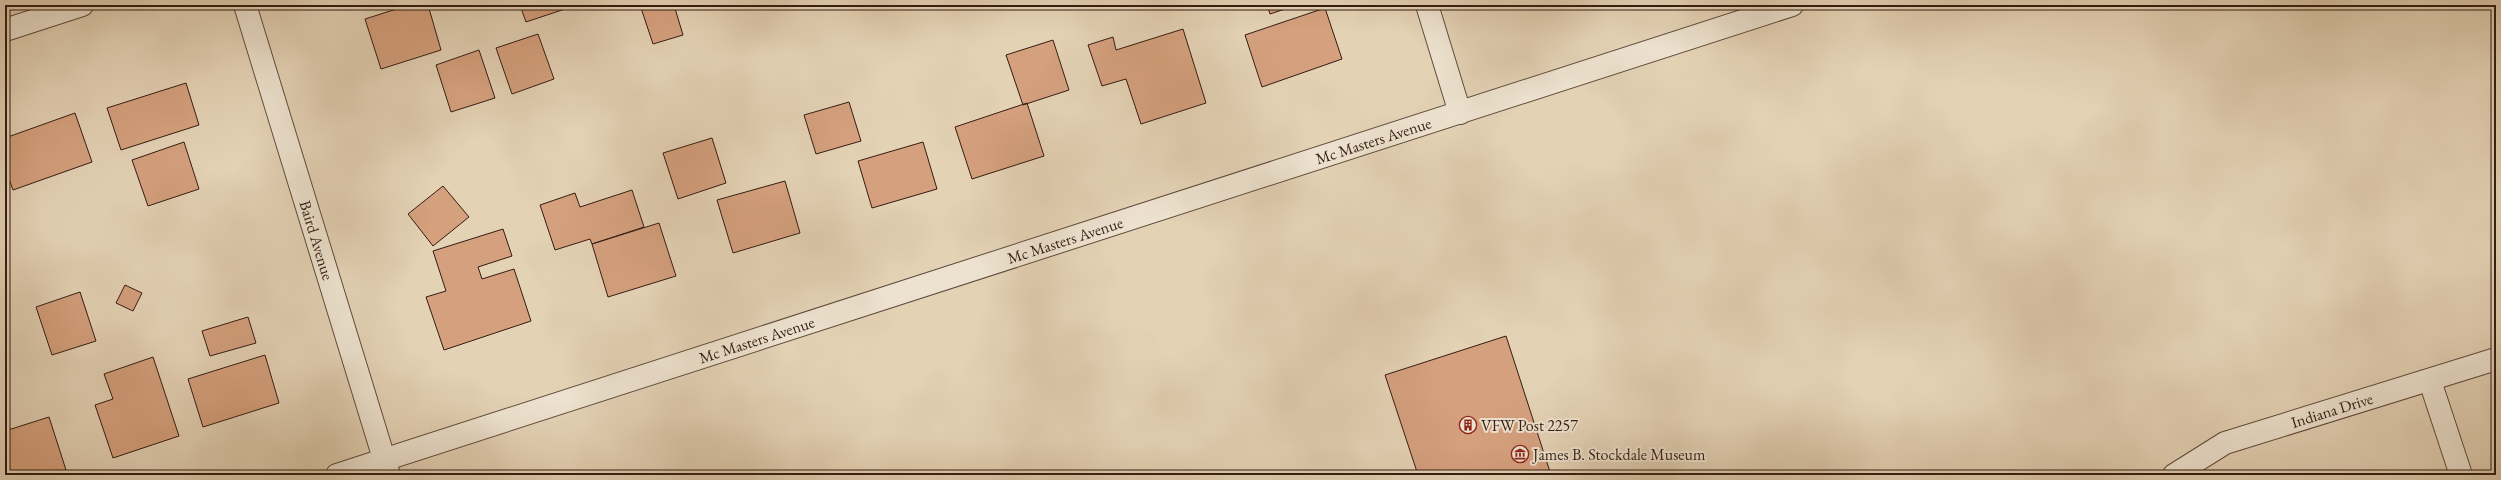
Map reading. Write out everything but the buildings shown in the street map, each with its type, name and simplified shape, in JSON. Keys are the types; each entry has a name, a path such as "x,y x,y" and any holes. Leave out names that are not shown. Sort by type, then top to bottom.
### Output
{"street":[{"path":"5,30 82,5"},
{"name":"Baird Avenue","path":"245,5 387,467"},
{"path":"1426,5 1460,113"},
{"name":"Mc Masters Avenue","path":"337,475 387,467 1792,5"},
{"name":"Indiana Drive","path":"2174,475 2225,443 2430,381 2496,359"},
{"path":"2430,381 2461,475"}],"place":[{"name":"VFW Post 2257","path":"1468,425"},
{"name":"James B. Stockdale Museum","path":"1520,454"}]}
